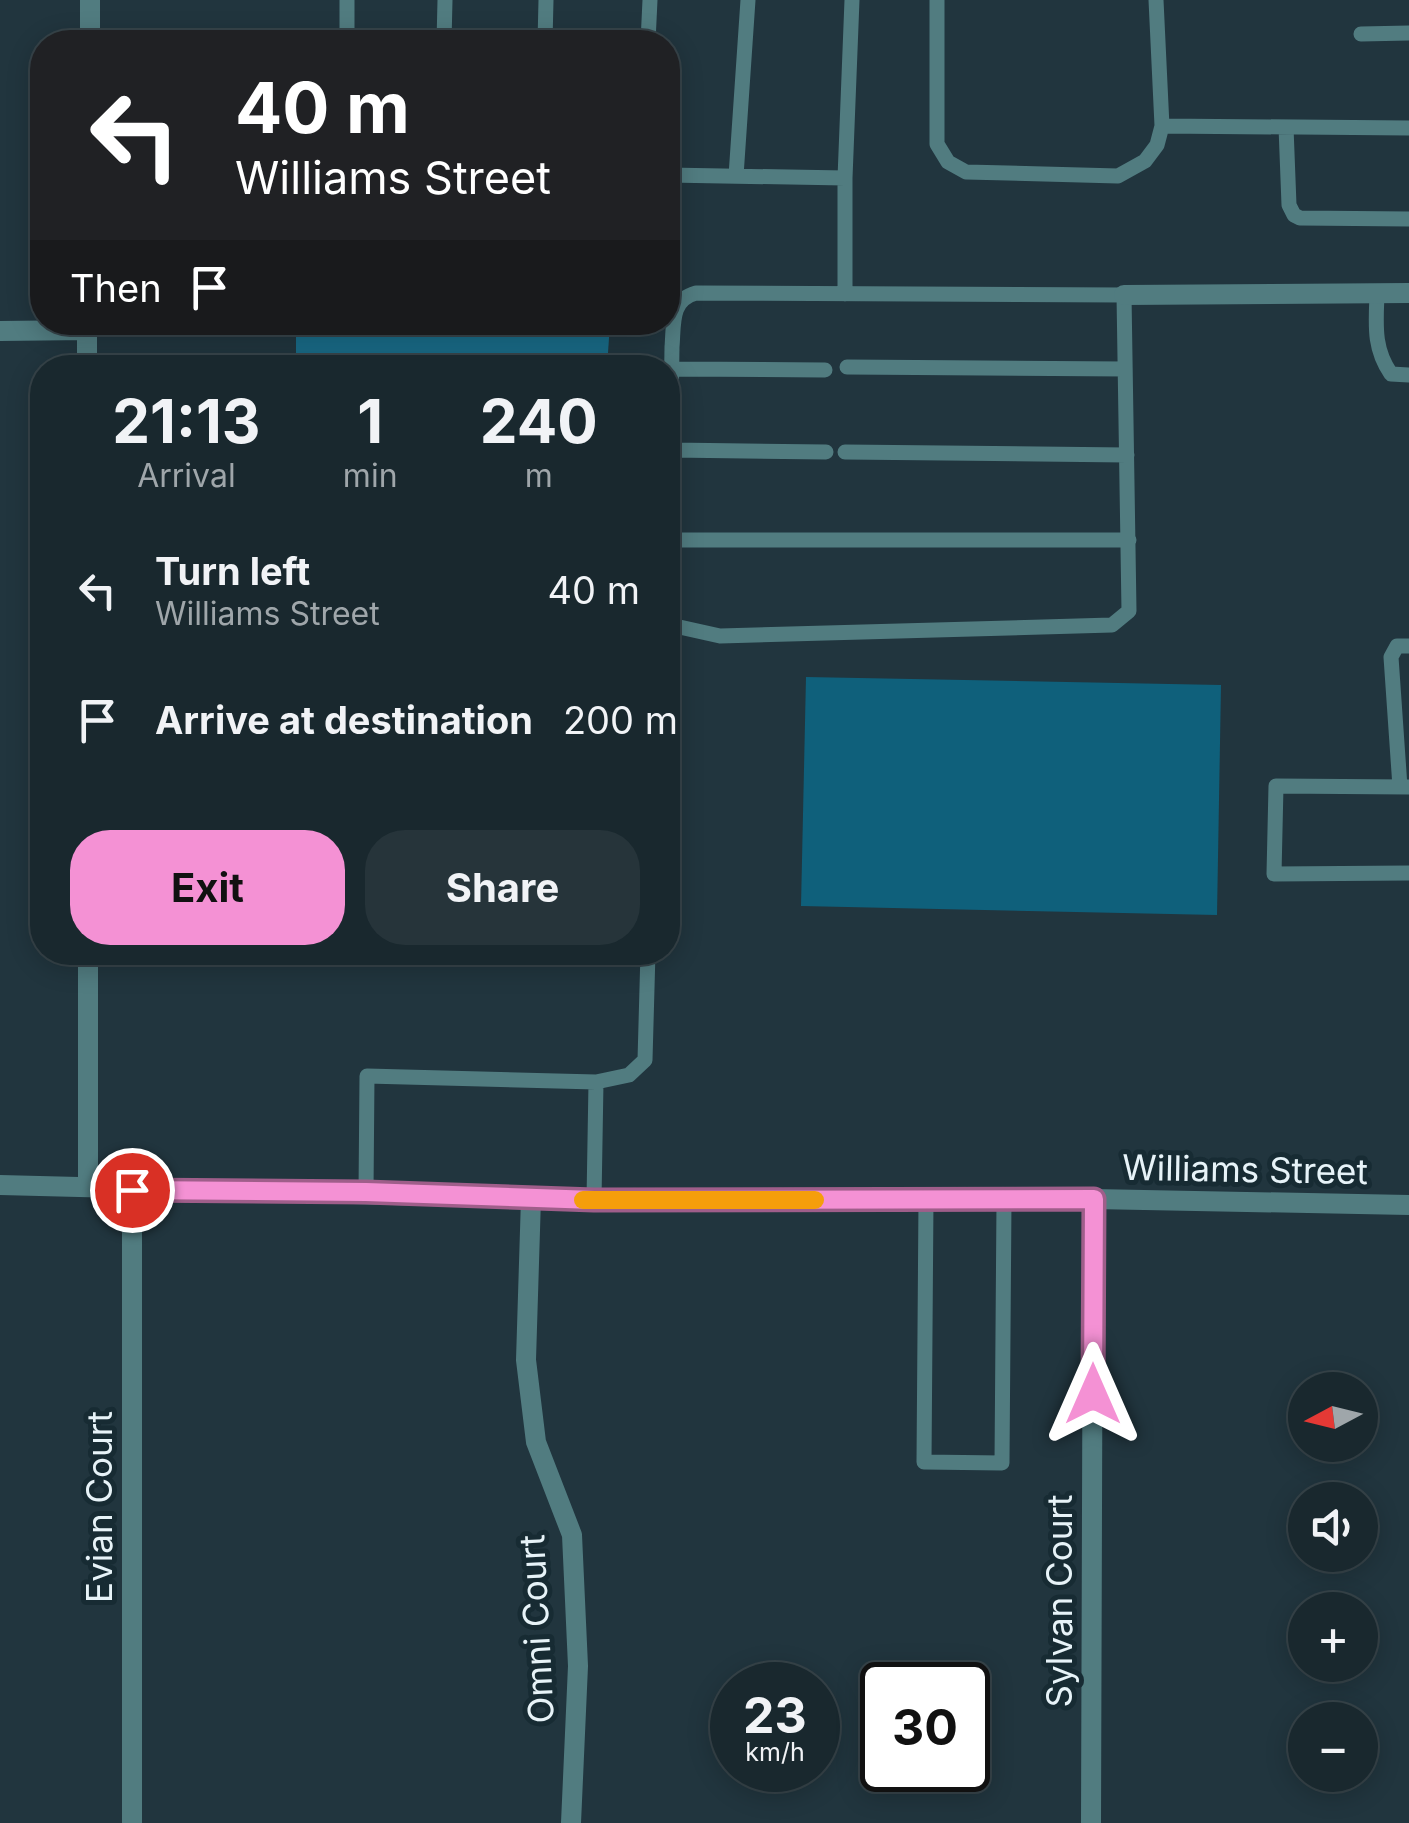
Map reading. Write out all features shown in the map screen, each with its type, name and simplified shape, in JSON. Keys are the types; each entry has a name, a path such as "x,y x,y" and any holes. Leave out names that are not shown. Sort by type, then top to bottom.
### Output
{"street":[{"path":"90,0 90,30"},
{"path":"1124,295 1409,294"},
{"path":"0,331 30,329"},
{"path":"88,965 88,1185"},
{"name":"Williams Street","path":"0,1185 594,1200 1094,1199 1409,1205"},
{"name":"Evian Court","path":"132,1190 132,1823"},
{"name":"Omni Court","path":"531,1198 526,1360 536,1442 572,1535 578,1666 571,1823"},
{"name":"Sylvan Court","path":"1091,1823 1094,1199"}],"lane":[{"path":"347,0 347,30"},
{"path":"444,30 445,0"},
{"path":"546,0 546,30"},
{"path":"649,30 650,0"},
{"path":"736,176 748,0"},
{"path":"845,294 852,0"},
{"path":"937,0 936,144 948,162 966,172 1118,176 1146,161 1162,126 1156,0"},
{"path":"1361,34 1409,33"},
{"path":"1162,126 1409,128"},
{"path":"1286,127 1288,205 1294,215 1409,219"},
{"path":"680,175 845,178"},
{"path":"680,301 696,293 1124,295 1129,540 1128,611 1112,625 720,636 680,627"},
{"path":"1377,294 1375,328 1379,356 1391,374 1409,374"},
{"path":"847,367 1125,369"},
{"path":"680,369 826,370"},
{"path":"680,450 826,452"},
{"path":"846,452 1127,455"},
{"path":"680,540 1129,540"},
{"path":"1409,646 1397,646 1392,657 1404,787 1276,786 1274,874 1409,873"},
{"path":"366,1192 367,1076 596,1082 630,1075 644,1060 648,965"},
{"path":"594,1200 596,1082"},
{"path":"926,1200 924,1462 1002,1463 1004,1200"}],"shaded area":[{"path":"296,335 609,335 608,355 296,355"},
{"path":"806,677 1221,685 1217,915 801,906"}],"slow traffic":[{"path":"583,1200 815,1200"}],"route":[{"path":"132,1190 366,1192 594,1200 1094,1199 1093,1394"}]}
